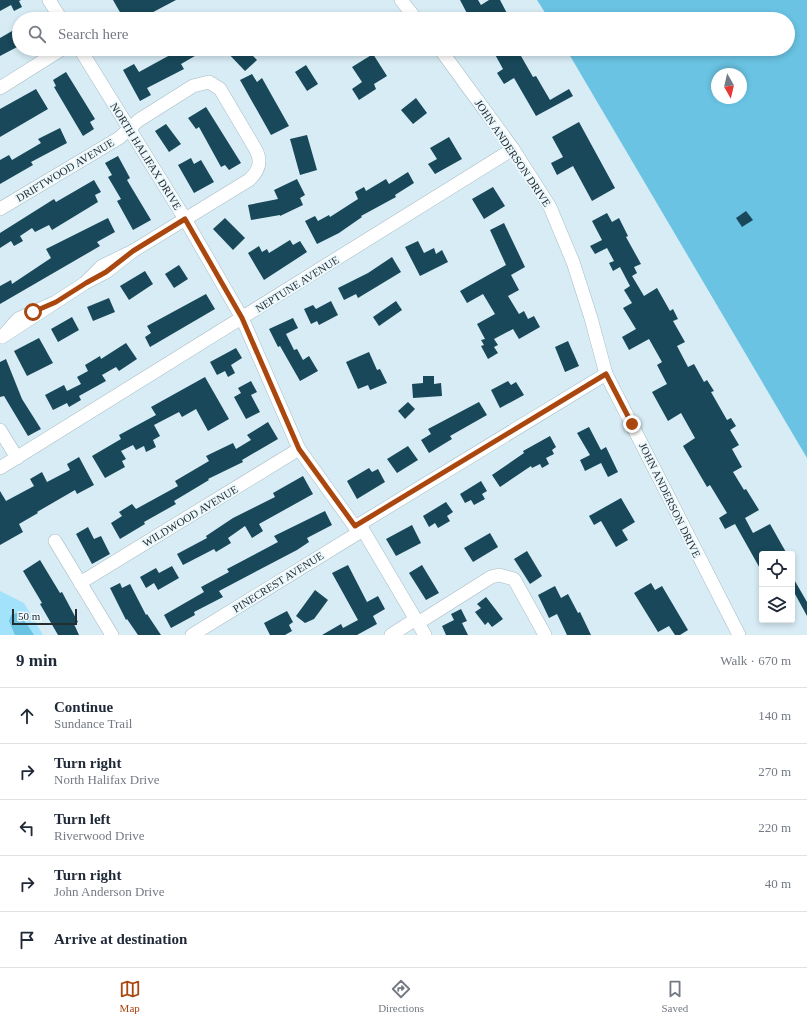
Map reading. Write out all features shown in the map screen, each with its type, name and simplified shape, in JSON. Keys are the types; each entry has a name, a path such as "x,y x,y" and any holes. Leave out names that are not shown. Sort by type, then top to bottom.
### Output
{"street":[{"path":"49,0 57,12"},
{"path":"401,0 410,12"},
{"path":"0,88 51,56"},
{"name":"NORTH HALIFAX DRIVE","path":"84,56 185,219 242,318 299,449 359,528 425,635"},
{"name":"JOHN ANDERSON DRIVE","path":"445,56 513,149 550,207 577,276 591,318 606,374 739,635"},
{"name":"DRIFTWOOD AVENUE","path":"0,209 119,138 139,120 199,84 209,82 220,89 259,156 259,166 257,171 249,180 133,251 106,272 56,302 18,319 1,338"},
{"name":"NEPTUNE AVENUE","path":"0,468 513,149"},
{"name":"PINECREST AVENUE","path":"192,635 359,528 606,374"},
{"path":"0,430 17,458"},
{"name":"WILDWOOD AVENUE","path":"80,583 299,449"},
{"path":"55,541 112,635"},
{"path":"391,635 491,577 499,575 514,579 545,635"}],"shaded area":[{"path":"537,0 807,0 807,458 570,56 795,56 795,12 545,12"},
{"path":"0,591 24,603 43,635 0,635"},
{"path":"19,612 34,635 15,635 9,621 11,615"}],"building":[{"path":"0,0 21,0 19,1 22,7 14,11 11,5 0,11"},
{"path":"113,0 176,0 153,12 120,12"},
{"path":"460,0 478,0 481,5 489,0 500,0 506,12 466,12"},
{"path":"12,31 12,50 0,56 0,38"},
{"path":"168,56 195,56 181,64 184,69 147,88 151,95 140,101 123,70 134,64 139,72"},
{"path":"231,56 253,56 257,60 245,71"},
{"path":"370,56 374,56 387,76 374,84 376,89 359,100 352,89 362,82 352,67"},
{"path":"496,56 521,56 533,77 536,76 550,100 569,89 573,96 536,116 514,78 504,84 497,73 503,69"},
{"path":"306,65 318,84 307,91 295,72"},
{"path":"66,72 95,119 90,122 94,129 83,136 54,87 56,86 53,80"},
{"path":"252,74 257,82 262,78 289,126 271,135 240,80"},
{"path":"36,89 48,109 0,137 0,109"},
{"path":"416,98 427,113 413,124 401,110"},
{"path":"206,107 241,163 229,170 225,165 221,167 199,127 196,129 188,118"},
{"path":"579,122 615,188 592,201 573,166 557,175 551,163 563,157 552,137"},
{"path":"166,124 181,144 169,152 155,131"},
{"path":"60,128 67,143 31,162 33,165 0,184 0,160 9,155 12,160 41,143 38,139"},
{"path":"307,135 317,170 300,175 290,139"},
{"path":"449,137 462,159 435,174 428,164 437,159 430,148"},
{"path":"118,156 130,178 127,180 151,220 133,230 117,201 121,199 108,177 112,175 105,163"},
{"path":"191,158 194,164 201,160 214,182 194,193 178,165"},
{"path":"408,172 414,183 395,195 396,197 361,216 362,217 339,233 317,244 305,221 315,216 318,221 329,215 330,217 358,199 355,192 364,187 366,191 386,179 389,184"},
{"path":"297,179 305,195 300,198 303,205 280,216 251,220 248,205 278,199 274,190"},
{"path":"94,180 101,192 95,195 98,202 52,230 49,225 35,232 32,228 20,236 23,241 14,246 11,241 0,248 0,233 54,199 56,202"},
{"path":"493,187 505,206 484,219 472,199"},
{"path":"746,211 753,220 742,227 736,218"},
{"path":"607,213 612,222 619,218 628,236 626,237 641,264 634,267 637,273 632,276 644,296 657,288 670,311 673,309 678,319 673,321 685,342 677,346 688,367 694,364 704,382 707,380 714,391 711,392 727,420 731,418 736,426 730,430 739,445 732,449 742,467 733,472 759,510 745,518 753,533 770,524 785,551 759,551 759,567 735,524 725,529 719,518 727,513 710,485 707,487 683,446 695,438 681,413 668,421 652,392 667,384 657,365 662,362 649,339 629,350 622,337 636,329 623,308 632,303 624,290 630,286 620,267 613,271 609,263 614,261 607,248 595,254 590,246 602,240 592,221"},
{"path":"108,218 115,232 97,242 100,246 0,304 0,286 11,280 12,284 51,258 46,249"},
{"path":"225,218 245,238 233,250 213,229"},
{"path":"504,223 525,267 511,275 519,290 508,296 519,314 524,311 528,319 534,316 540,327 519,339 513,329 494,339 498,345 494,347 498,353 488,359 481,346 484,345 481,340 485,339 477,324 495,314 483,294 467,303 460,291 506,265 490,230"},
{"path":"290,240 293,245 300,241 307,252 264,280 248,253 259,246 262,252 267,249 269,253"},
{"path":"418,241 424,253 434,248 436,254 442,250 448,262 420,276 405,247"},
{"path":"392,257 401,272 358,298 356,294 344,300 338,288 368,273"},
{"path":"179,265 188,279 174,288 165,274"},
{"path":"145,271 153,284 129,300 120,286"},
{"path":"206,294 215,309 150,347 145,337 151,333 147,326"},
{"path":"109,298 115,312 93,321 87,307"},
{"path":"331,301 338,315 319,325 317,321 311,324 304,309 313,305 316,309"},
{"path":"396,301 402,310 379,326 373,317"},
{"path":"72,317 79,330 58,342 51,329"},
{"path":"293,318 298,328 286,334 294,350 297,349 303,360 309,356 318,371 300,381 280,346 278,347 269,329"},
{"path":"39,338 53,363 27,376 14,351"},
{"path":"568,341 579,366 565,372 555,347"},
{"path":"126,343 137,359 119,371 116,367 102,375 106,381 79,396 81,400 69,407 67,403 53,410 45,395 64,385 67,391 81,384 77,377 88,371 85,365 100,356 101,359"},
{"path":"236,348 242,358 231,365 235,373 228,377 225,371 217,375 210,362"},
{"path":"369,352 377,370 380,369 387,383 370,390 368,385 358,389 346,362"},
{"path":"6,359 22,399 41,429 28,436 4,396 0,397 0,362"},
{"path":"423,376 434,376 434,384 441,383 442,396 413,398 412,384 423,383"},
{"path":"205,377 229,419 208,431 196,409 182,417 179,412 154,425 160,436 153,440 156,447 146,452 144,446 136,450 133,445 121,451 126,459 122,461 125,467 105,478 92,456 121,439 119,435 156,415 151,407"},
{"path":"251,381 257,392 251,395 260,412 246,419 234,397 241,393 238,388"},
{"path":"508,381 511,385 516,382 524,395 500,408 491,390"},
{"path":"408,402 415,409 405,419 398,411"},
{"path":"479,402 487,415 450,436 452,439 429,453 421,440 431,434 428,429"},
{"path":"268,422 278,439 242,460 243,462 208,479 209,480 174,501 176,504 144,522 145,524 120,539 111,523 122,516 119,512 132,504 136,509 178,486 175,481 209,461 206,456 233,443 236,449 251,440 247,435"},
{"path":"589,427 601,450 606,447 618,472 608,477 601,463 585,471 580,460 590,455 577,433"},
{"path":"550,436 556,447 552,450 554,454 546,458 549,464 542,468 540,464 532,468 531,466 500,487 492,475 524,453 523,451"},
{"path":"408,446 418,460 397,473 387,459"},
{"path":"79,457 94,485 77,494 75,490 37,512 38,513 19,524 23,532 0,545 0,491 6,501 34,486 30,479 42,472 47,482 70,470 67,464"},
{"path":"369,468 372,472 378,469 385,482 357,499 347,481"},
{"path":"303,476 313,494 259,524 263,531 252,538 245,526 228,538 231,543 216,552 214,549 183,565 177,554 207,538 206,536 233,518 275,497 273,493"},
{"path":"481,481 487,491 482,494 485,499 474,505 471,500 465,503 460,494"},
{"path":"621,498 635,522 622,530 628,540 616,547 601,521 594,525 589,516"},
{"path":"446,502 453,512 447,516 450,521 438,528 435,523 429,527 423,516"},
{"path":"325,511 332,525 307,538 309,542 297,550 219,591 223,597 194,612 195,615 171,628 164,615 204,592 201,587 229,572 227,569 278,542 274,536"},
{"path":"412,525 421,543 396,556 386,539"},
{"path":"88,527 94,539 101,536 110,554 92,564 76,534"},
{"path":"490,533 498,547 473,562 464,548"},
{"path":"527,551 542,576 530,584 514,559"},
{"path":"40,560 60,593 62,592 78,622 74,624 79,635 58,635 40,604 42,603 23,571"},
{"path":"348,565 367,602 378,596 385,609 373,616 377,624 357,635 322,635 341,624 343,628 358,620 332,573"},
{"path":"422,565 439,593 426,600 409,573"},
{"path":"172,566 179,578 158,590 154,583 146,588 140,577 156,568 159,573"},
{"path":"795,581 807,602 807,616 795,594"},
{"path":"120,583 122,588 130,584 146,615 147,614 161,635 138,635 127,619 126,620 110,588"},
{"path":"651,583 655,590 662,586 688,630 680,635 675,635 669,626 658,632 634,593"},
{"path":"555,586 561,598 568,594 578,613 580,612 591,635 567,635 557,614 549,618 538,595"},
{"path":"315,590 328,600 314,619 305,623 296,616"},
{"path":"486,597 503,619 492,627 488,622 485,625 475,612 481,608 477,604"},
{"path":"461,609 467,621 462,623 468,635 446,635 442,626 454,620 451,614"},
{"path":"287,611 293,622 289,625 292,631 285,635 270,635 264,623"}],"route":[{"path":"33,312 56,302 106,272 119,264 133,251 185,219 242,318 299,449 355,526 606,374 632,424"}]}
